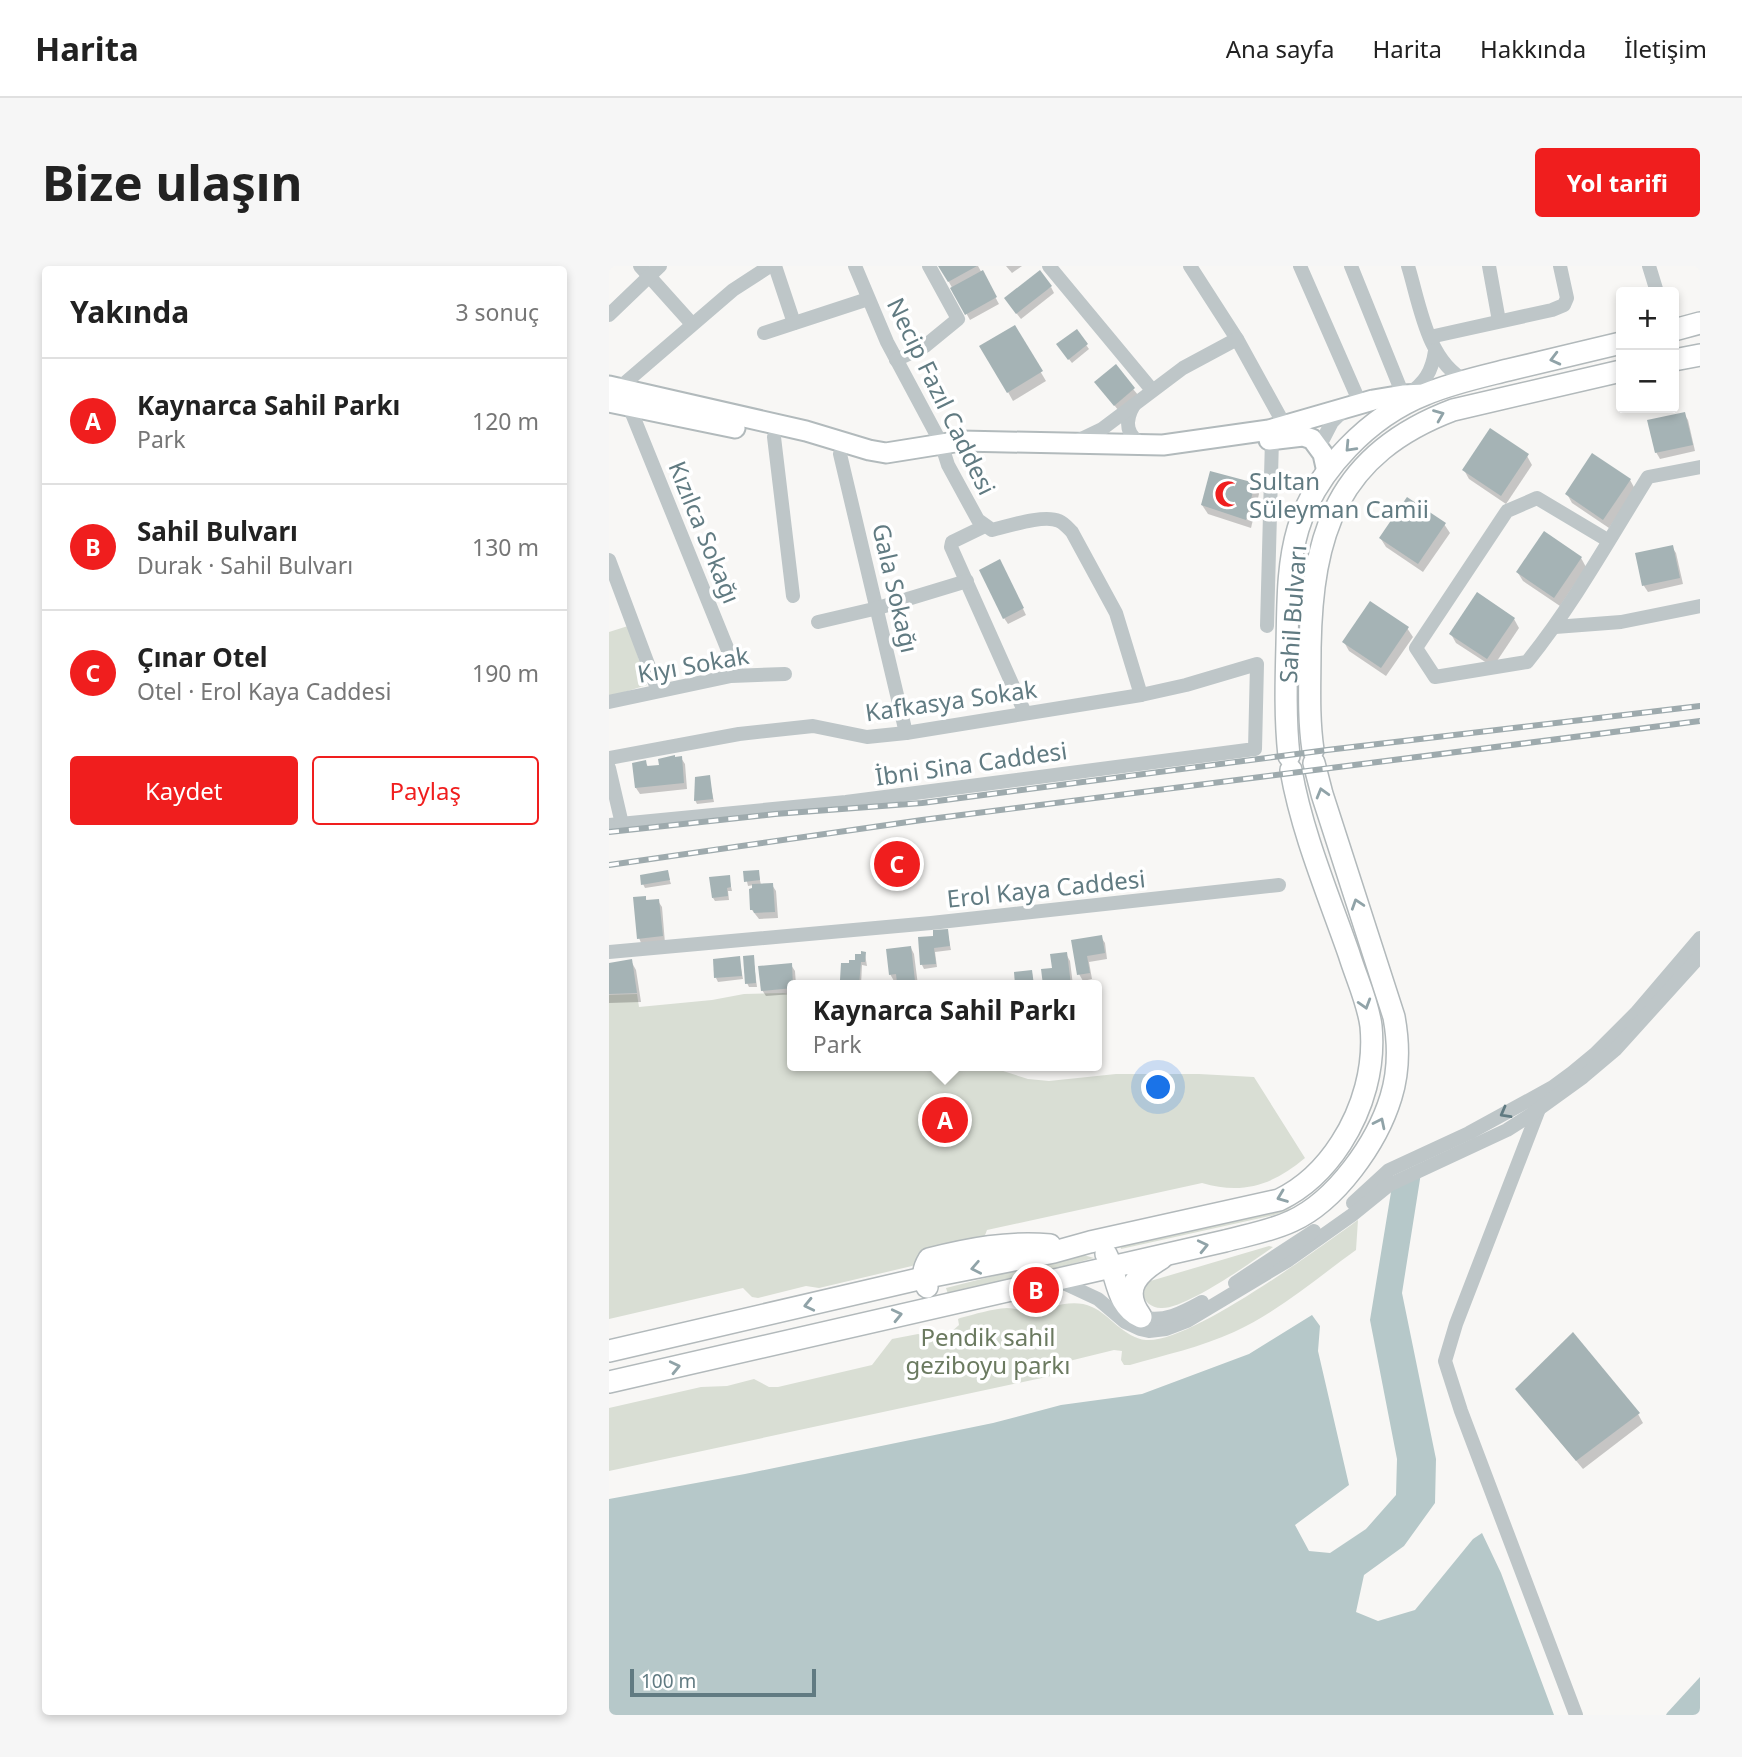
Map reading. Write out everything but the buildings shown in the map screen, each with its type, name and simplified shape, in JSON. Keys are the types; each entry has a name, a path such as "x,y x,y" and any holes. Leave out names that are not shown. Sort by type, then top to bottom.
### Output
{"highway":[{"path":"1679,329 1700,323"},
{"name":"Sahil Bulvarı","path":"923,1278 923,1269 929,1259 955,1253 1031,1243 1073,1247 1279,1200 1315,1177 1326,1165 1348,1133 1356,1115 1368,1077 1371,1023 1304,823 1290,763 1286,685 1288,615 1293,551 1306,509 1327,472 1362,434 1412,394 1616,343"},
{"path":"1679,359 1700,355"},
{"name":"Sahil Bulvarı","path":"609,1382 1281,1226 1306,1213 1340,1183 1375,1134 1391,1098 1397,1068 1397,1033 1325,804 1314,757 1309,709 1311,623 1319,549 1332,513 1355,479 1390,443 1435,416 1616,372"},
{"path":"1095,1241 1112,1266 1122,1301 1141,1317"},
{"path":"1141,1317 1132,1299 1134,1283 1146,1269 1169,1254"},
{"path":"609,1352 923,1278 937,1306"}],"main road":[{"path":"612,392 806,431 886,453 943,448 1087,456 1168,457 1278,432 1354,405 1412,394"},
{"path":"612,392 629,407 875,461 892,461 961,441 1145,446 1278,432 1312,439 1319,447 1327,472"}],"street":[{"path":"612,392 733,290 772,266 793,323"},
{"name":"Necip Fazıl Caddesi","path":"855,266 896,360 978,520 992,530 1053,519 1062,522 1072,532 1116,613 1141,695"},
{"path":"896,360 925,346 958,319 929,266"},
{"path":"1049,266 1152,390"},
{"path":"1190,266 1237,340 1278,432 1267,626"},
{"path":"1300,266 1354,405 1332,422 1319,447"},
{"path":"1351,266 1412,394 1431,370 1433,344"},
{"path":"1408,266 1433,344 1449,370 1466,381"},
{"path":"1489,266 1499,321"},
{"path":"1433,344 1499,321 1552,310 1563,305 1567,298 1560,266"},
{"path":"1649,266 1655,287"},
{"path":"609,315 650,269 692,324"},
{"path":"764,333 868,299"},
{"path":"1072,443 1103,429 1183,368 1237,340"},
{"path":"1134,404 1127,424 1129,433 1145,446"},
{"name":"Kızılca Sokağı","path":"629,407 738,676"},
{"path":"774,437 793,596"},
{"name":"Gala Sokağı","path":"840,454 906,733"},
{"path":"1609,541 1537,498 1507,511 1416,648 1435,677 1527,662 1555,627 1609,541 1648,477 1700,467"},
{"path":"985,526 952,542 951,547 1025,713"},
{"path":"609,562 658,691"},
{"path":"818,622 878,608 967,581"},
{"path":"1555,627 1621,622 1700,606"},
{"name":"Kafkasya Sokak","path":"609,758 739,734 813,726 867,737 906,733 1141,695 1257,664"},
{"name":"İbni Sina Caddesi","path":"616,825 846,802 1255,749 1257,664"},
{"name":"Kıyı Sokak","path":"609,702 738,676 785,674"},
{"path":"609,768 616,825"},
{"name":"Erol Kaya Caddesi","path":"609,952 918,924 1279,885"},
{"path":"1141,1317 1157,1320 1167,1318 1231,1286 1333,1218 1383,1175 1398,1173 1441,1153 1553,1087 1585,1064 1636,1013 1700,938"},
{"path":"1441,1153 1507,1130 1583,1077 1615,1050 1700,956"},
{"path":"1539,1108 1456,1324 1445,1361 1461,1411 1576,1715"},
{"path":"1053,1279 1098,1299 1132,1326 1149,1331 1166,1329 1187,1321 1260,1279 1352,1215 1398,1173"}],"green space":[{"path":"628,626 647,685 609,697 609,632"},
{"path":"637,994 639,1007 744,994 787,994 787,1071 1003,1071 1028,1079 1049,1081 1116,1074 1254,1077 1305,1158 1281,1175 1257,1185 1231,1188 1202,1183 987,1230 982,1243 933,1261 819,1288 806,1286 758,1298 752,1297 743,1288 609,1319 609,995"},
{"path":"1297,1202 1287,1211 1274,1215 1121,1249 1120,1243"},
{"name":"Pendik sahil geziboyu parkı","path":"1358,1220 1356,1250 1266,1315 1209,1342 1130,1365 1124,1365 1121,1360 1122,1351 1114,1350 1061,1363 1065,1373 609,1471 609,1408 701,1387 727,1386 754,1379 769,1387 778,1387 872,1365 892,1339 918,1334 942,1340 959,1325 958,1319 1001,1309 1025,1310 1084,1304 1098,1310 1124,1331 1138,1338 1146,1340 1166,1337 1222,1311"},
{"path":"1273,1247 1218,1284 1172,1307 1154,1307 1146,1301 1141,1292 1147,1282"},
{"path":"1080,1254 1094,1258 948,1294 946,1288"}],"shaded area":[{"path":"1421,1173 1402,1293 1436,1459 1435,1503 1404,1546 1364,1575 1356,1612 1378,1621 1415,1610 1473,1539 1482,1533 1501,1573 1554,1715 609,1715 609,1499 993,1423 1061,1405 1142,1394 1249,1354 1312,1315 1320,1326 1318,1351 1349,1485 1295,1525 1309,1551 1330,1553 1366,1529 1396,1495 1397,1459 1370,1320 1392,1186"},
{"path":"1700,1677 1700,1715 1666,1715 1667,1713"}],"railway":[{"path":"609,832 775,814 922,803 1327,750 1700,706"},
{"path":"609,865 922,820 1700,721"}],"place":[{"name":"Sultan Süleyman Camii","path":"1228,494"},
{"name":"Çınar Otel","path":"897,864"},
{"name":"Kaynarca Sahil Parkı","path":"945,1120"},
{"name":"Sahil Bulvarı","path":"1036,1290"}]}
